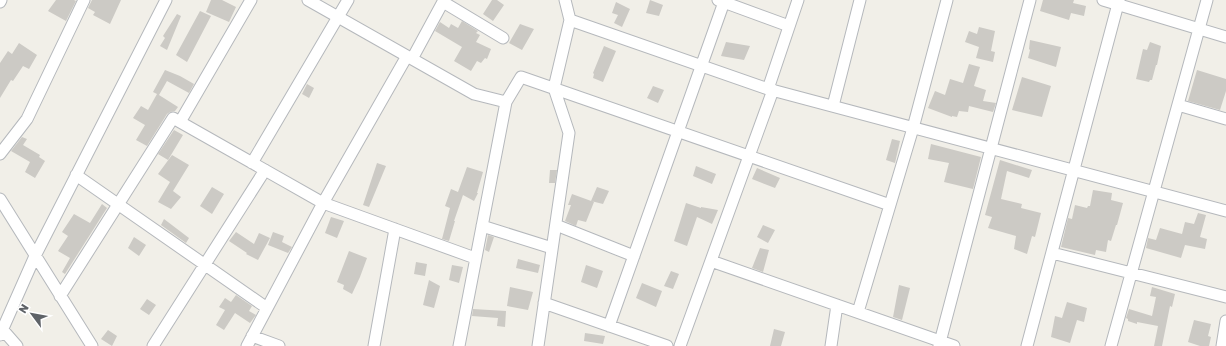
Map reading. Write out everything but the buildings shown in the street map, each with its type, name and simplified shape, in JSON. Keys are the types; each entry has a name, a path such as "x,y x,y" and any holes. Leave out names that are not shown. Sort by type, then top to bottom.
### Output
{"street":[{"path":"0,154 27,119 84,0"},
{"path":"17,346 2,333 35,256 166,0"},
{"path":"180,122 251,0"},
{"path":"308,0 474,94 506,102"},
{"path":"252,163 348,0"},
{"path":"538,346 570,133 554,88 570,20 565,0"},
{"path":"680,346 749,156 798,0"},
{"path":"833,106 860,0"},
{"path":"858,312 913,128 947,0"},
{"path":"940,344 1030,0"},
{"path":"1103,0 1118,2 1226,37"},
{"path":"1111,346 1207,0"},
{"path":"279,346 249,341 323,203 443,1 503,38"},
{"path":"609,326 702,66 721,1 789,26"},
{"path":"1027,346 1118,2"},
{"path":"570,20 770,90 1226,211"},
{"path":"459,346 506,102 521,77 890,205"},
{"path":"1178,105 1226,119"},
{"path":"60,296 173,118 323,203 476,258"},
{"path":"153,346 265,170"},
{"path":"76,175 267,308"},
{"path":"0,199 92,346"},
{"path":"482,226 552,248"},
{"path":"556,226 634,256"},
{"path":"374,346 395,229"},
{"path":"1052,253 1226,297"},
{"path":"711,261 858,312 940,344 954,346"},
{"path":"544,303 668,346"},
{"path":"830,346 837,305"},
{"path":"1222,346 1226,321"}]}
